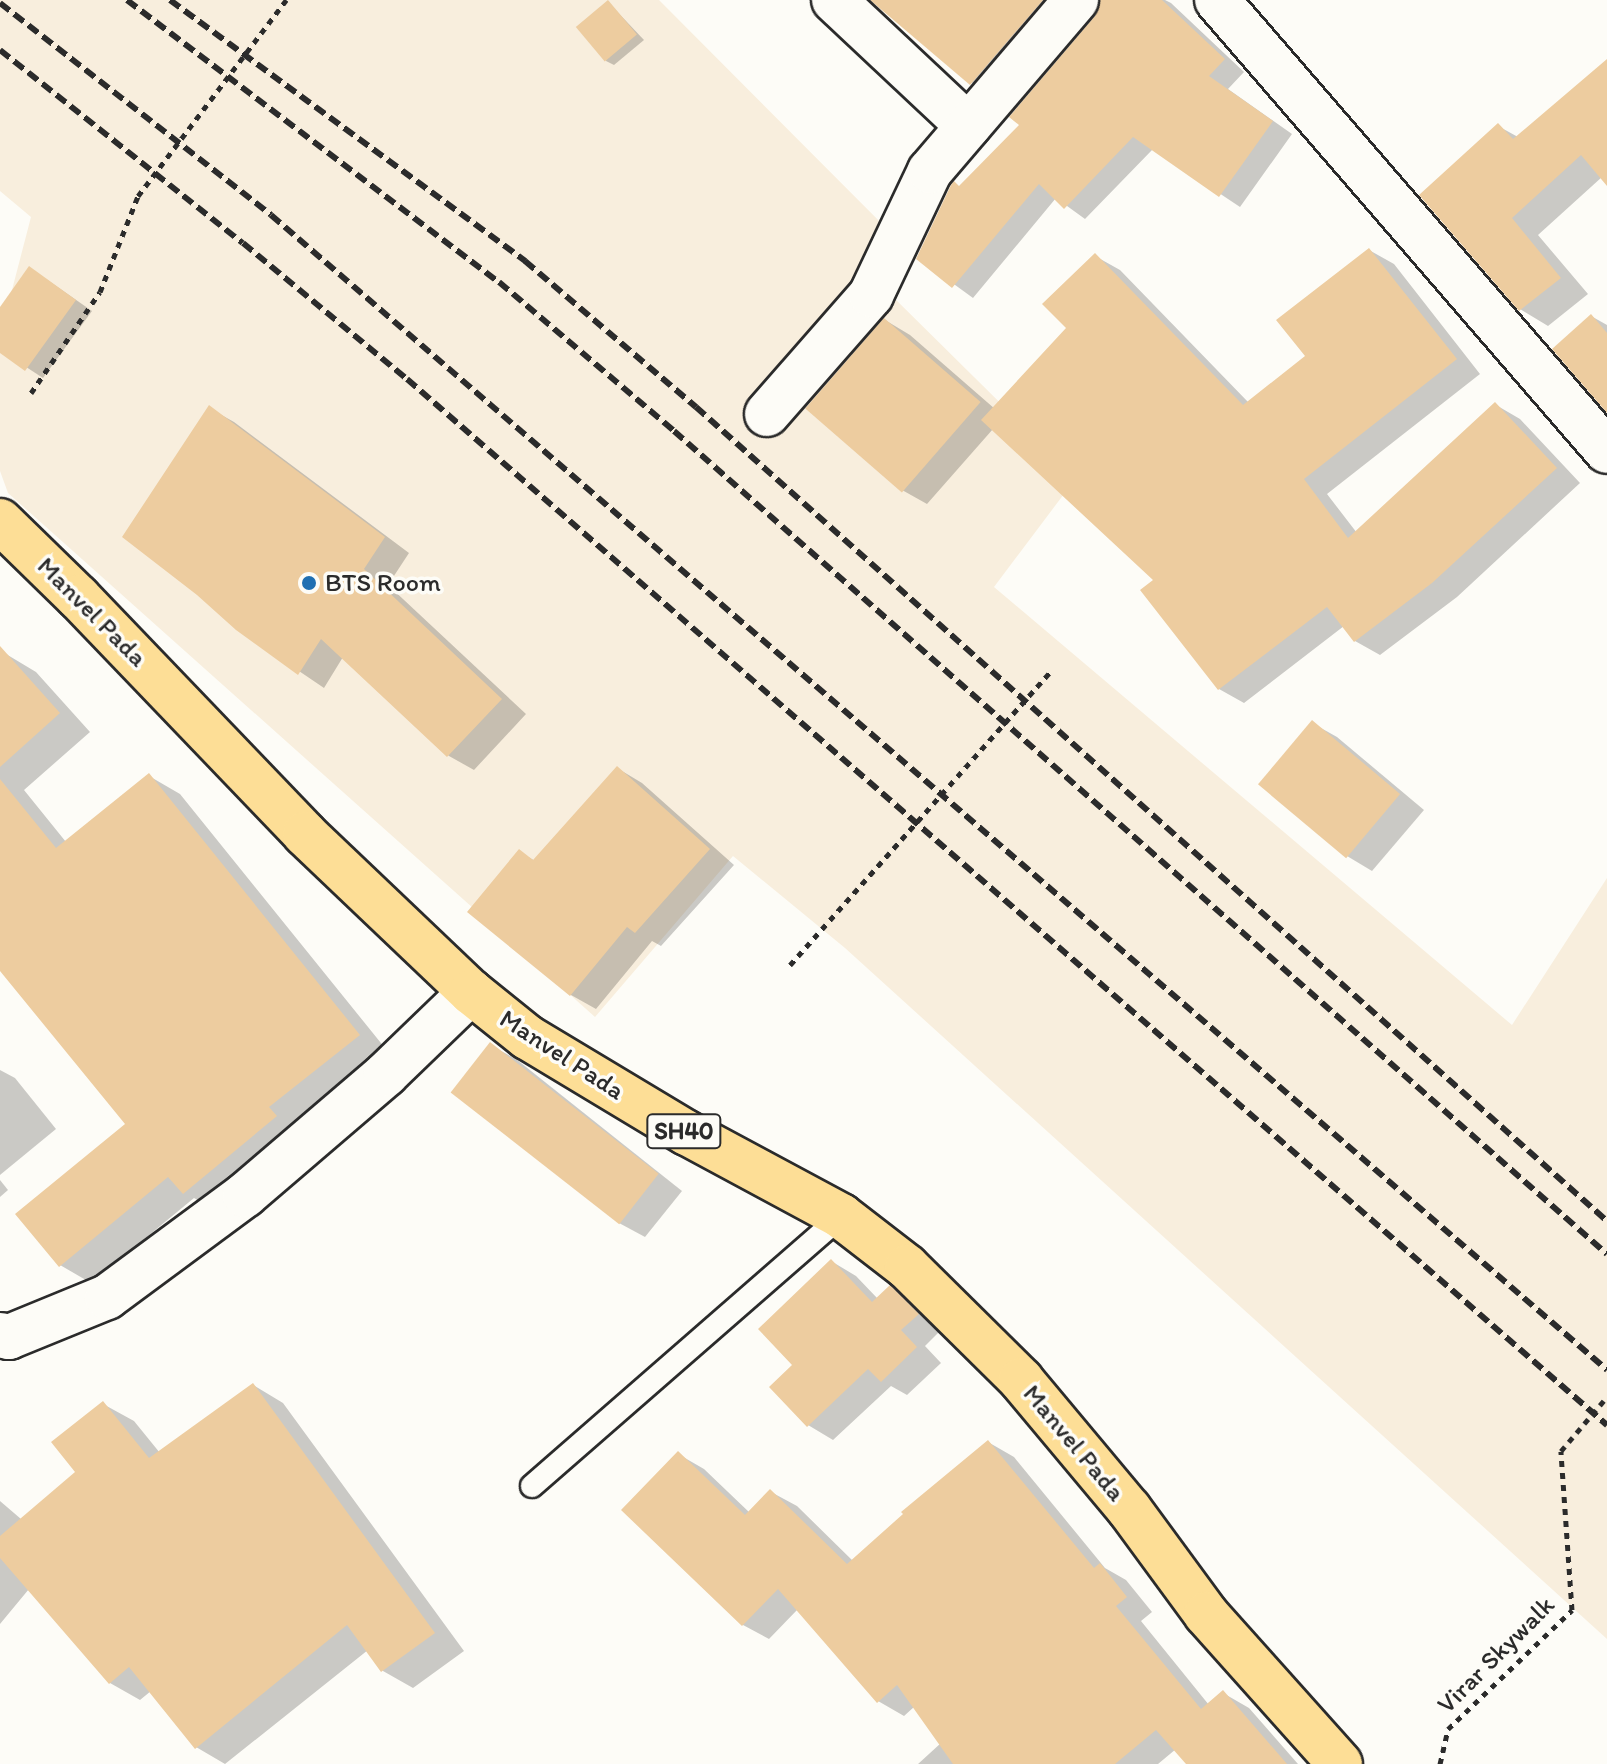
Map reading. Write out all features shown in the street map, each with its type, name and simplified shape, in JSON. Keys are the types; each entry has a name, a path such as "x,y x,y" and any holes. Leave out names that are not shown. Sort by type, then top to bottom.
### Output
{"main road":[{"name":"Manvel Pada","path":"0,521 89,608 305,834 471,992 527,1037 687,1133 841,1216 907,1267 1021,1380 1129,1509 1206,1614 1340,1764"}],"street":[{"path":"834,0 968,126"},
{"path":"767,414 871,295 930,171 1076,0"},
{"path":"1217,0 1607,451"},
{"path":"0,1335 9,1337 107,1297 245,1195 386,1074 471,992"}],"lane":[{"path":"532,1486 841,1216"}],"path":[{"path":"31,393 100,292 138,196 286,0"},
{"path":"790,965 1050,672"},
{"name":"Virar Skywalk","path":"1440,1764 1448,1729 1572,1610 1561,1451 1607,1397"}],"shaded area":[{"path":"0,0 659,0 916,258 887,291 1076,478 994,587 1512,1025 1607,878 1607,1639 845,948 733,856 595,1017 8,493 0,471 0,336 31,217 0,191"}],"building":[{"path":"608,0 637,34 605,61 576,27"},
{"path":"870,0 1043,0 970,85"},
{"path":"1100,0 1162,0 1225,59 1209,76 1273,121 1219,197 1133,137 1064,209 1039,184 952,288 916,259 951,185 954,181 959,186 1019,125 1009,117 1095,16"},
{"path":"1607,59 1607,186 1581,155 1512,218 1561,278 1519,311 1419,195 1498,123 1513,139"},
{"path":"1369,248 1457,359 1304,479 1348,538 1495,402 1557,468 1432,583 1354,642 1327,607 1218,690 1140,590 1153,580 981,420 1066,328 1042,304 1095,253 1243,405 1305,356 1276,320"},
{"path":"29,266 76,300 25,371 0,353 0,307"},
{"path":"1591,314 1607,333 1607,413 1552,349"},
{"path":"884,318 981,402 902,493 805,409"},
{"path":"209,405 385,537 364,569 502,699 447,757 321,639 298,675 236,630 197,595 122,537"},
{"path":"0,646 60,713 0,767"},
{"path":"1312,720 1400,794 1346,858 1258,784"},
{"path":"617,766 710,849 635,933 627,927 570,996 467,912 519,849 533,860"},
{"path":"149,773 360,1035 269,1107 277,1116 183,1194 168,1177 59,1267 15,1214 125,1124 0,971 0,779 56,848"},
{"path":"490,1042 659,1174 619,1224 451,1092"},
{"path":"831,1259 872,1302 890,1285 919,1314 901,1330 917,1347 881,1382 868,1369 807,1427 769,1387 792,1365 758,1329"},
{"path":"253,1383 435,1633 381,1672 347,1625 195,1749 129,1667 109,1684 0,1558 0,1536 75,1472 51,1442 103,1401 149,1458"},
{"path":"988,1440 1094,1568 1100,1563 1127,1597 1116,1606 1201,1709 1223,1690 1287,1764 1186,1764 1156,1730 1115,1764 953,1764 897,1685 877,1703 778,1589 742,1626 621,1510 678,1451 745,1515 770,1489 847,1564 903,1514 901,1512"}],"railway":[{"path":"127,0 499,282 674,431 1607,1254"},
{"path":"170,0 525,261 696,407 1607,1221"},
{"path":"0,3 271,215 1607,1370"},
{"path":"0,50 243,243 407,379 1607,1425"}],"place":[{"name":"BTS Room","path":"309,583"}]}
